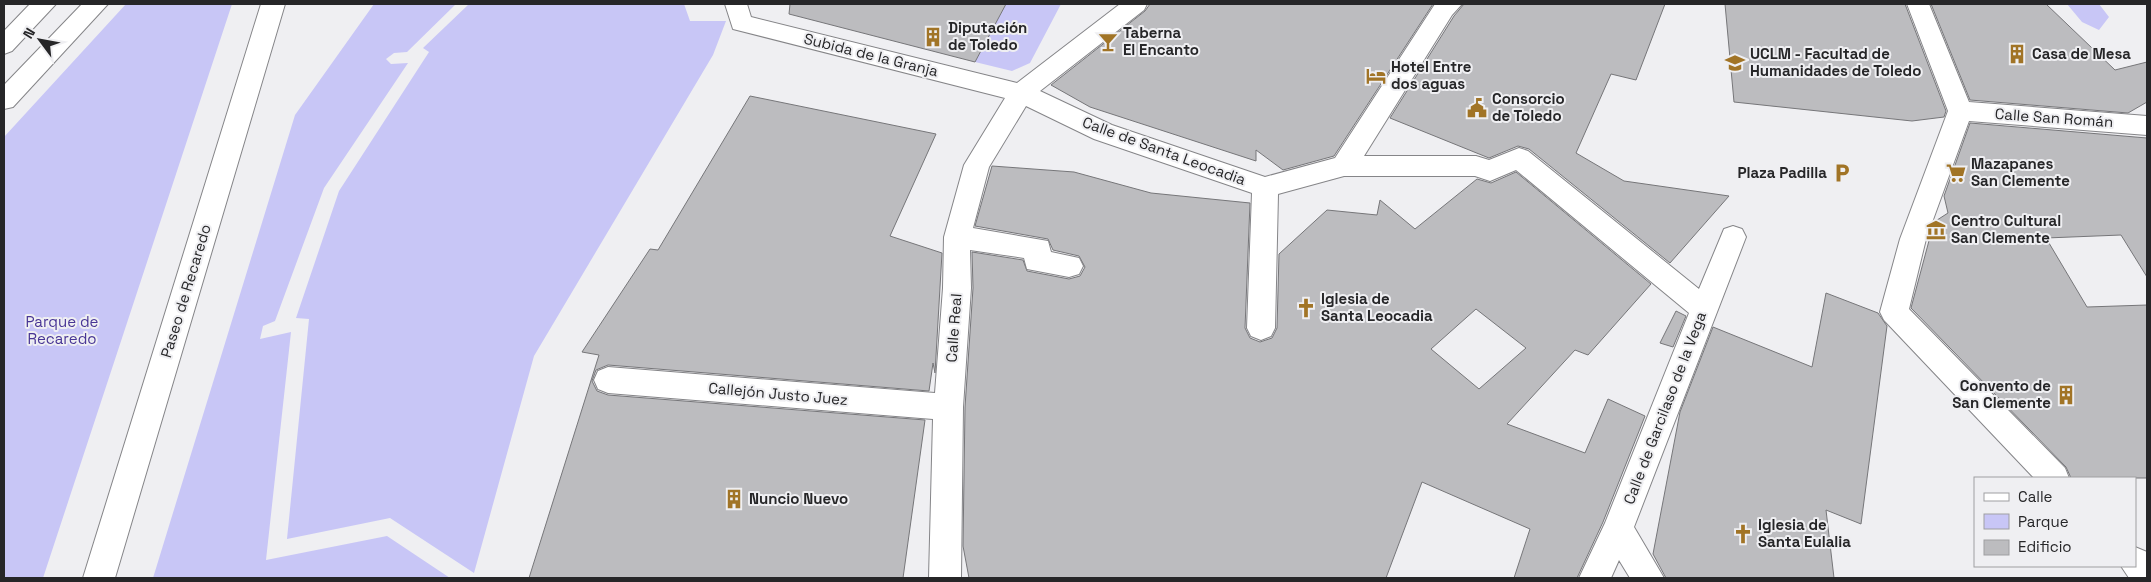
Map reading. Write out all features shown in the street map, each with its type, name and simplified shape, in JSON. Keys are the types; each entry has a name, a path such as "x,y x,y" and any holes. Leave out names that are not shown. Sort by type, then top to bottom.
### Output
{"street":[{"path":"4,45 44,4"},
{"path":"4,100 96,4"},
{"name":"Paseo de Recaredo","path":"99,578 273,4"},
{"name":"Subida de la Granja","path":"736,4 741,23 1021,93"},
{"path":"1344,166 1444,9 1451,4"},
{"path":"1918,4 1960,111 1913,239 1894,312 2053,477"},
{"path":"1021,93 1124,6"},
{"name":"Calle de Santa Leocadia","path":"1021,93 1103,132 1274,184"},
{"name":"Calle Real","path":"945,578 948,407 957,288 957,237 977,165 1021,93"},
{"name":"Calle San Román","path":"1960,111 2147,125"},
{"path":"1261,328 1274,184 1344,166 1476,166 1490,171 1518,158 1704,309"},
{"name":"Calle de Garcilaso de la Vega","path":"1595,578 1618,530 1632,490 1733,236"},
{"path":"957,237 1038,249 1036,261 1069,266"},
{"name":"Callejón Justo Juez","path":"608,380 948,407"},
{"path":"1618,530 1648,578"},
{"path":"2136,563 2147,577"}],"green space":[{"name":"Parque de Recaredo","path":"126,4 232,4 43,578 4,578 4,137"},
{"path":"374,4 456,4 407,52 394,53 386,59 391,64 408,63 324,188 275,321 263,326 260,339 291,332 266,560 387,536 450,578 153,578 295,115"},
{"path":"469,4 684,4 690,21 726,21 713,55 534,356 474,573 390,518 287,539 309,319 296,318 339,191 429,52 423,48"},
{"path":"1006,4 1061,4 1030,63 1012,71 975,62"},
{"path":"2067,4 2099,4 2109,17 2099,30 2082,22"}],"building":[{"name":"Diputación de Toledo","path":"790,4 1006,4 975,62 789,14"},
{"path":"1150,4 1433,4 1334,156 1283,170 1256,150 1256,161 1090,107 1051,85 1145,11"},
{"path":"1464,4 1665,4 1636,80 1611,74 1576,153 1624,181 1729,196 1670,263 1529,149 1518,146 1489,158 1390,118 1454,16"},
{"path":"1725,4 1905,4 1946,111 1944,117 1912,121 1734,102"},
{"name":"Casa de Mesa","path":"1931,4 2046,4 2115,70 2147,62 2147,102 2128,113 1970,100"},
{"path":"750,96 936,134 890,236 942,253 935,373 933,363 929,391 608,365 596,370 592,381 597,391 608,395 925,420 903,578 529,578 599,355 582,352 650,249 658,250"},
{"name":"Convento de San Clemente","path":"1970,123 2147,138 2147,277 2121,235 2046,238 2087,307 2147,305 2147,478 2071,477 2066,467 1911,308 1934,222 1948,213 1944,196"},
{"path":"992,166 1074,172 1151,193 1250,203 1245,328 1250,338 1260,342 1272,338 1277,328 1279,254 1327,210 1377,215 1380,200 1415,229 1477,179 1491,183 1516,172 1651,284 1588,355 1575,350 1507,424 1585,453 1608,399 1645,416 1603,522 1577,578 1514,578 1530,529 1422,482 1386,578 969,578 963,546 965,407 973,288 972,252 1023,260 1027,271 1069,279 1080,276 1085,267 1079,256 1053,250 1048,239 975,226","holes":["1476,309 1526,348 1479,389 1431,349"]},
{"path":"1826,293 1878,313 1887,326 1861,524 1826,510 1834,578 1666,578 1653,554 1680,412 1713,327 1812,367"},
{"path":"1676,311 1686,316 1673,347 1660,343"}],"place":[{"name":"Diputación de Toledo","path":"933,37"},
{"name":"Taberna El Encanto","path":"1108,42"},
{"name":"Casa de Mesa","path":"2017,54"},
{"name":"UCLM - Facultad de Humanidades de Toledo","path":"1735,63"},
{"name":"Hotel Entre dos aguas","path":"1376,76"},
{"name":"Consorcio de Toledo","path":"1477,108"},
{"name":"Plaza Padilla","path":"1842,173"},
{"name":"Mazapanes San Clemente","path":"1956,173"},
{"name":"Centro Cultural San Clemente","path":"1936,230"},
{"name":"Iglesia de Santa Leocadia","path":"1306,308"},
{"name":"Convento de San Clemente","path":"2066,395"},
{"name":"Nuncio Nuevo","path":"734,499"},
{"name":"Iglesia de Santa Eulalia","path":"1743,534"}]}
